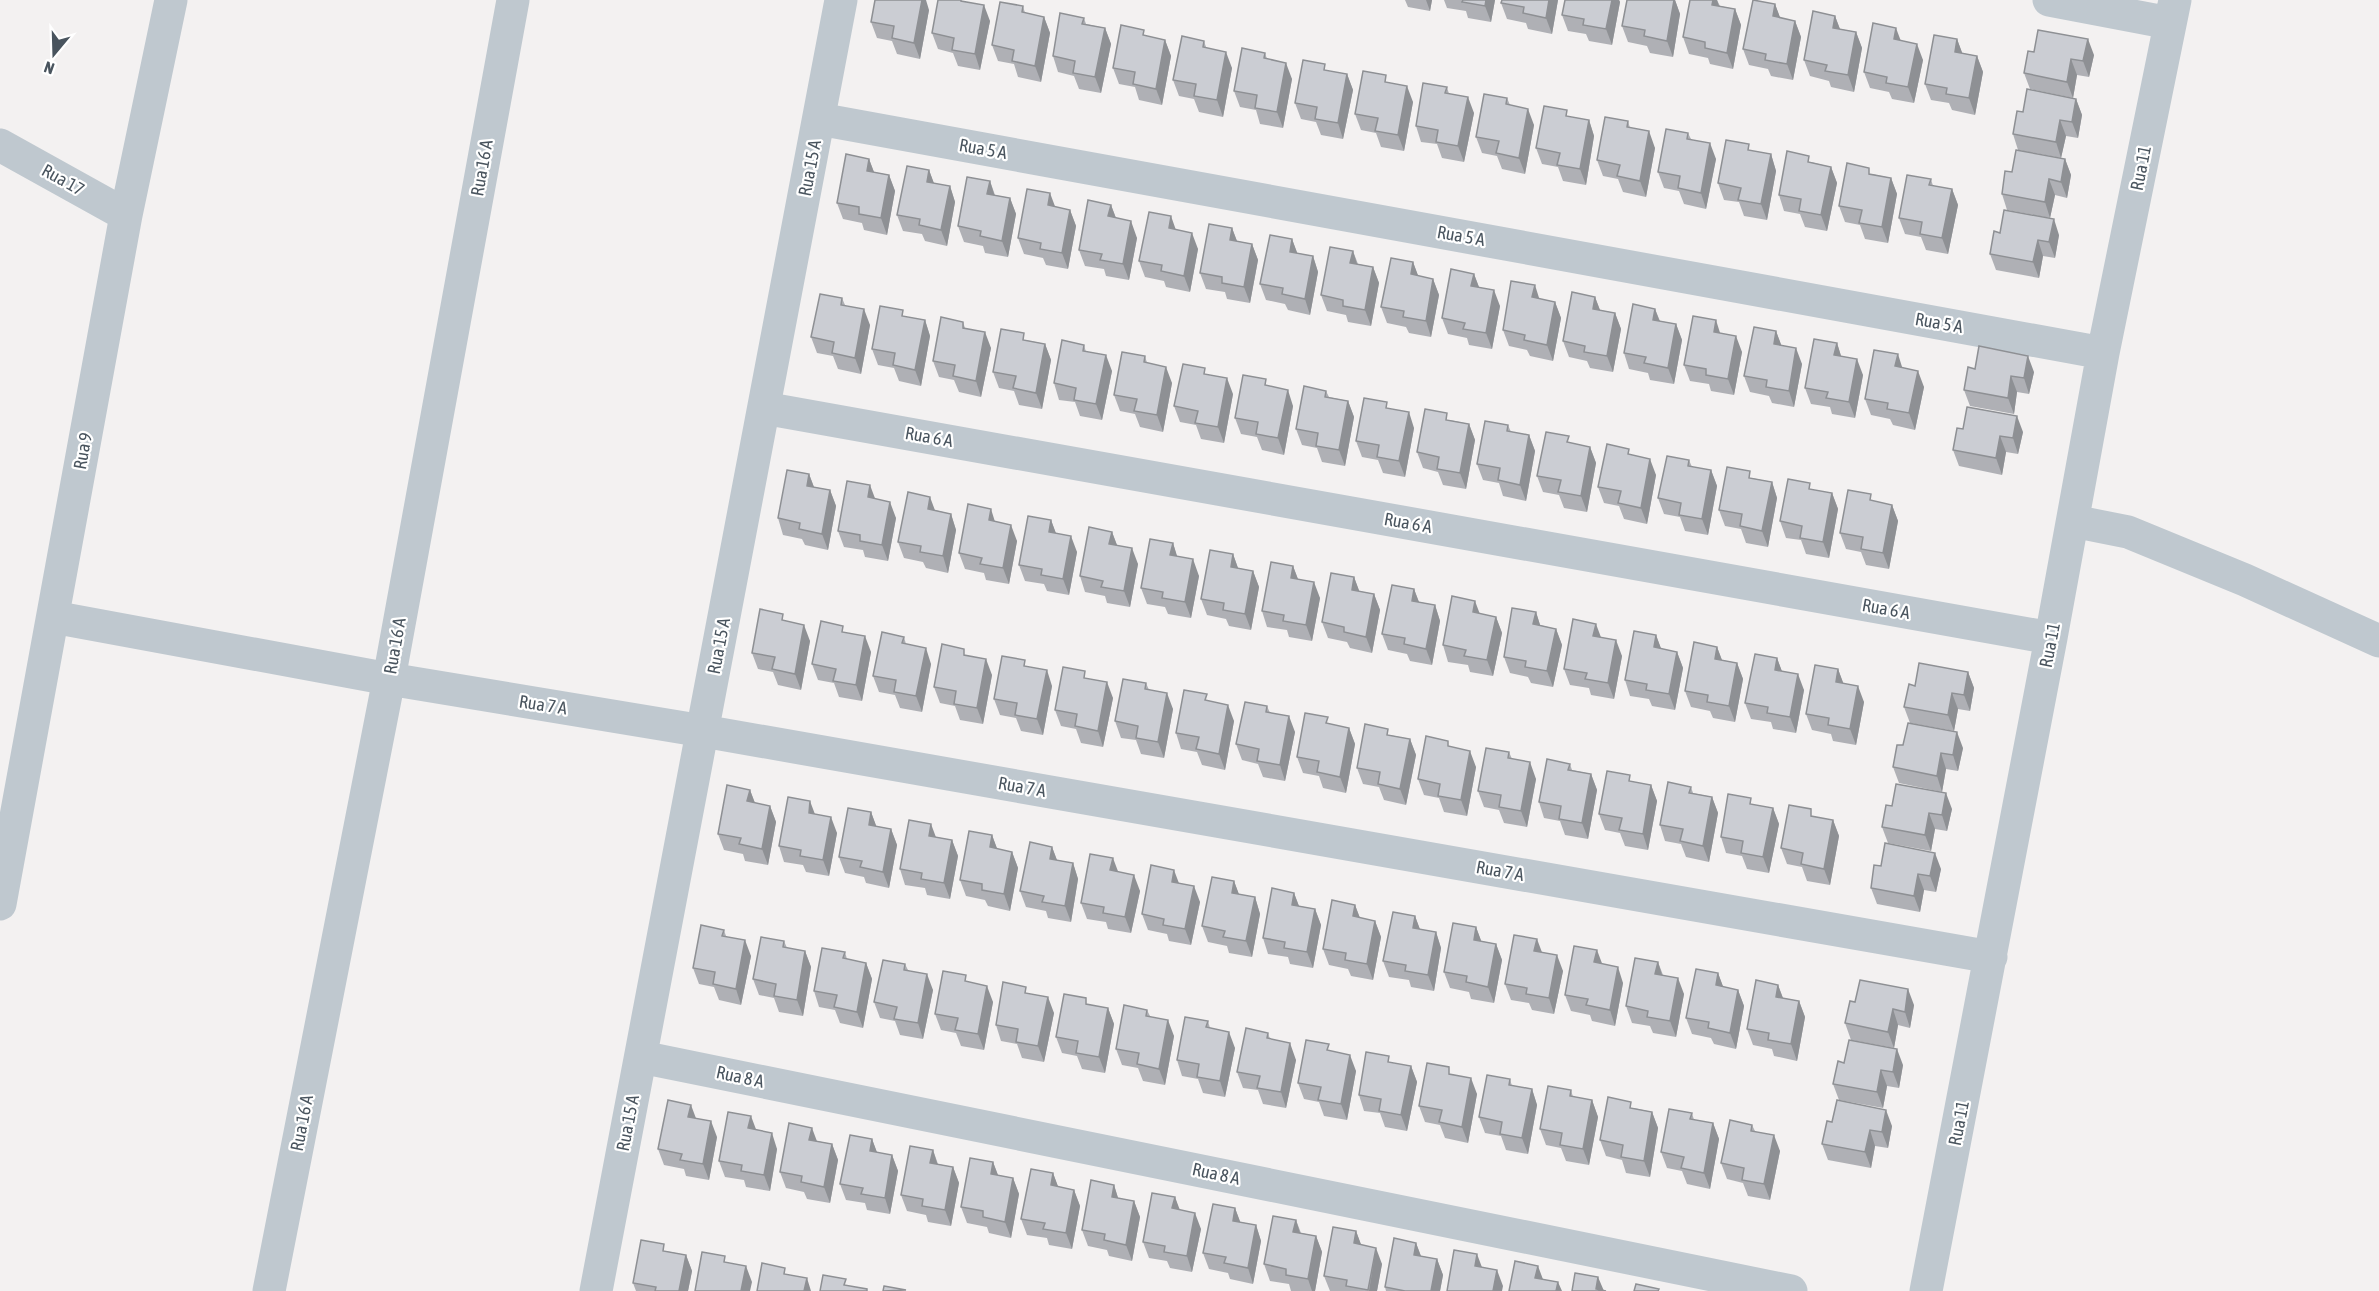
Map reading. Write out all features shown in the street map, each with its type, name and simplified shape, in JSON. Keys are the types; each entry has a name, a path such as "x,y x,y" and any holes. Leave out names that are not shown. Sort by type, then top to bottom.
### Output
{"street":[{"name":"Rua 9","path":"0,904 126,215 171,0"},
{"name":"Rua 16 A","path":"269,1291 389,679 513,0"},
{"name":"Rua 15 A","path":"596,1291 841,0"},
{"path":"2049,0 2172,12"},
{"name":"Rua 11","path":"1926,1291 2052,638 2103,353 2172,12"},
{"name":"Rua 5 A","path":"819,119 2103,353"},
{"name":"Rua 17","path":"0,145 126,215"},
{"name":"Rua 6 A","path":"764,408 2052,638"},
{"path":"2073,521 2128,532 2245,580 2379,641"},
{"name":"Rua 7 A","path":"52,617 389,679 703,731 1990,957"},
{"name":"Rua 8 A","path":"641,1057 1791,1291"}],"building":[{"path":"875,0 922,0 914,43 892,38 894,26 871,22"},
{"path":"938,0 961,0 984,5 975,54 952,50 954,38 932,33"},
{"path":"1463,0 1486,0 1485,6 1462,2"},
{"path":"1502,0 1549,0 1546,18 1523,13 1524,7 1501,3"},
{"path":"1565,0 1612,0 1606,29 1583,25 1584,19 1562,15"},
{"path":"1627,0 1674,0 1667,41 1644,36 1645,30 1622,26"},
{"path":"1690,0 1713,0 1712,5 1735,9 1727,53 1705,48 1705,42 1683,37"},
{"path":"1753,0 1775,4 1773,16 1795,21 1787,64 1765,60 1766,54 1743,49"},
{"path":"1000,2 1023,6 1022,12 1044,17 1035,66 1012,61 1014,50 992,45"},
{"path":"1813,11 1835,16 1833,28 1856,32 1848,75 1825,71 1827,65 1804,60"},
{"path":"1060,13 1084,18 1082,24 1105,28 1095,77 1073,73 1075,61 1053,56"},
{"path":"1873,23 1896,28 1894,39 1917,44 1908,87 1886,83 1887,77 1864,72"},
{"path":"1121,25 1144,30 1143,35 1165,40 1156,89 1133,84 1135,72 1113,68"},
{"path":"2038,30 2088,39 2083,61 2071,59 2067,82 2024,73 2028,51 2034,52"},
{"path":"1934,35 1957,39 1955,52 1977,56 1969,98 1946,94 1947,88 1925,84"},
{"path":"1182,36 1204,41 1203,47 1226,52 1217,100 1194,96 1196,84 1173,80"},
{"path":"1242,48 1265,53 1264,58 1286,63 1277,112 1255,108 1257,95 1234,91"},
{"path":"1303,60 1325,64 1324,70 1347,74 1338,123 1315,119 1317,107 1295,103"},
{"path":"1363,71 1386,75 1385,82 1407,86 1398,135 1375,131 1378,118 1355,114"},
{"path":"1423,83 1447,87 1445,93 1468,97 1458,146 1436,142 1438,130 1416,126"},
{"path":"2027,89 2076,99 2072,122 2060,120 2056,142 2013,134 2017,111 2023,112"},
{"path":"1484,94 1507,98 1506,104 1528,109 1519,158 1496,153 1499,141 1476,137"},
{"path":"1544,106 1567,110 1566,116 1589,120 1580,169 1557,165 1560,153 1536,148"},
{"path":"1605,117 1628,121 1627,127 1649,131 1640,181 1617,176 1620,165 1597,160"},
{"path":"1666,129 1688,133 1687,139 1710,143 1701,193 1678,188 1680,176 1658,172"},
{"path":"1726,140 1749,144 1748,150 1771,154 1761,204 1738,200 1741,188 1718,183"},
{"path":"2016,150 2065,159 2061,182 2049,179 2045,202 2002,194 2005,171 2012,172"},
{"path":"1787,151 1809,156 1808,162 1831,167 1821,215 1799,211 1801,199 1779,195"},
{"path":"846,154 869,159 867,171 889,175 881,218 859,214 859,207 837,203"},
{"path":"1847,163 1869,168 1869,174 1891,178 1882,227 1859,223 1862,210 1839,206"},
{"path":"907,166 929,170 927,182 950,186 941,230 919,225 920,219 897,215"},
{"path":"1907,175 1931,179 1929,185 1952,189 1942,238 1920,234 1922,222 1899,218"},
{"path":"967,177 990,181 987,194 1010,198 1002,241 980,236 981,231 958,226"},
{"path":"1027,189 1050,193 1048,205 1070,210 1062,253 1040,249 1041,243 1018,238"},
{"path":"1088,200 1111,205 1108,216 1131,221 1123,264 1100,260 1102,254 1079,250"},
{"path":"2004,210 2054,219 2049,242 2038,240 2033,262 1990,254 1994,231 2000,233"},
{"path":"1149,212 1171,216 1169,228 1192,233 1184,276 1161,271 1162,265 1139,261"},
{"path":"1209,224 1232,228 1230,240 1252,244 1244,287 1222,283 1222,277 1200,273"},
{"path":"1270,235 1292,239 1290,252 1313,256 1305,299 1282,294 1283,288 1260,284"},
{"path":"1330,247 1353,251 1350,263 1373,267 1365,310 1343,306 1343,300 1321,295"},
{"path":"1391,258 1413,262 1411,274 1433,279 1426,321 1403,317 1404,311 1381,307"},
{"path":"1451,269 1474,274 1471,286 1494,290 1486,333 1463,329 1465,323 1442,318"},
{"path":"1511,281 1535,285 1532,297 1555,302 1547,345 1524,340 1525,335 1503,330"},
{"path":"1572,292 1595,297 1593,309 1615,313 1607,356 1584,352 1585,346 1563,341"},
{"path":"820,294 842,298 841,305 864,309 855,358 832,353 834,342 811,337"},
{"path":"1633,304 1655,309 1653,320 1676,324 1668,368 1644,363 1646,357 1624,353"},
{"path":"880,306 903,310 902,316 925,320 915,370 893,365 895,353 872,349"},
{"path":"1693,316 1716,320 1714,332 1736,336 1728,379 1706,375 1706,369 1684,365"},
{"path":"941,317 963,322 963,328 985,332 976,381 953,376 955,365 933,361"},
{"path":"1754,327 1776,331 1774,344 1796,348 1789,391 1766,387 1767,380 1744,376"},
{"path":"1001,329 1024,333 1023,340 1045,344 1036,393 1013,388 1016,376 993,372"},
{"path":"1814,339 1837,343 1834,355 1857,359 1849,402 1826,398 1828,392 1805,388"},
{"path":"1062,340 1084,345 1083,351 1106,355 1096,404 1074,400 1076,388 1054,383"},
{"path":"1979,346 2028,356 2024,378 2011,376 2008,398 1964,390 1968,367 1975,369"},
{"path":"1874,350 1898,354 1895,366 1918,371 1909,413 1887,409 1888,403 1865,399"},
{"path":"1122,352 1145,356 1144,362 1166,367 1157,415 1134,411 1137,399 1114,395"},
{"path":"1183,364 1205,368 1204,374 1227,378 1218,427 1195,423 1198,411 1174,406"},
{"path":"1243,375 1266,379 1265,385 1288,390 1278,438 1256,434 1258,422 1235,418"},
{"path":"1304,386 1326,391 1325,397 1348,401 1339,450 1316,446 1318,433 1296,429"},
{"path":"1364,398 1387,402 1386,408 1409,412 1399,461 1377,457 1379,445 1356,441"},
{"path":"1967,407 2017,416 2013,438 2000,436 1996,458 1953,450 1957,428 1963,429"},
{"path":"1425,409 1447,413 1446,420 1469,424 1460,473 1437,469 1439,457 1417,452"},
{"path":"1485,421 1508,425 1507,431 1529,435 1520,485 1498,480 1500,468 1477,464"},
{"path":"1546,432 1569,436 1567,442 1590,447 1581,496 1558,492 1561,480 1537,476"},
{"path":"1607,444 1629,449 1628,454 1650,459 1641,508 1618,503 1621,491 1598,487"},
{"path":"1667,456 1689,460 1688,466 1711,470 1702,519 1679,515 1681,503 1658,498"},
{"path":"1727,467 1750,471 1749,478 1772,482 1762,531 1740,526 1742,514 1719,510"},
{"path":"787,470 809,474 807,486 830,490 822,534 799,529 800,523 778,518"},
{"path":"1788,479 1810,483 1809,489 1832,493 1823,542 1800,538 1802,526 1780,521"},
{"path":"847,481 870,485 868,497 890,502 882,545 860,541 860,535 838,531"},
{"path":"1848,490 1871,494 1870,500 1892,505 1883,553 1861,549 1863,537 1840,533"},
{"path":"908,492 930,497 928,509 951,514 943,556 920,552 921,546 898,542"},
{"path":"968,504 991,509 989,520 1011,525 1003,568 980,564 982,558 959,553"},
{"path":"1028,516 1051,520 1049,532 1071,536 1063,579 1041,575 1042,569 1019,565"},
{"path":"1089,527 1112,532 1109,544 1132,548 1124,591 1101,587 1103,581 1080,576"},
{"path":"1150,539 1173,543 1170,555 1193,559 1185,602 1162,598 1163,592 1141,588"},
{"path":"1210,550 1233,554 1231,567 1253,571 1245,614 1223,610 1224,603 1201,599"},
{"path":"1271,562 1293,566 1291,578 1314,582 1306,625 1283,621 1284,615 1262,611"},
{"path":"1331,573 1354,577 1352,590 1374,594 1366,637 1344,632 1344,627 1322,622"},
{"path":"1392,585 1414,589 1412,601 1435,605 1426,649 1404,644 1405,638 1382,634"},
{"path":"1452,596 1475,601 1473,612 1496,617 1487,660 1464,656 1466,650 1443,645"},
{"path":"1512,608 1536,612 1533,624 1556,629 1547,671 1525,667 1526,661 1504,657"},
{"path":"760,609 783,614 782,620 804,625 795,674 772,669 775,657 752,653"},
{"path":"1573,619 1596,624 1593,636 1616,640 1608,683 1585,679 1587,673 1564,669"},
{"path":"821,621 843,626 842,632 865,636 856,685 833,681 836,669 812,664"},
{"path":"1634,631 1656,635 1654,647 1677,652 1669,694 1646,690 1647,684 1625,680"},
{"path":"882,632 904,637 902,643 926,648 916,696 894,692 896,680 873,676"},
{"path":"1694,642 1717,647 1715,659 1737,663 1729,706 1707,702 1708,695 1685,691"},
{"path":"942,644 964,649 964,655 986,659 977,708 954,704 956,691 934,687"},
{"path":"1755,654 1777,658 1775,670 1798,674 1790,717 1767,713 1768,707 1745,703"},
{"path":"1002,656 1025,660 1024,666 1047,670 1037,719 1015,715 1017,703 994,699"},
{"path":"1919,663 1968,672 1964,695 1952,693 1948,715 1904,707 1909,684 1915,686"},
{"path":"1815,665 1838,669 1836,682 1858,686 1850,729 1828,725 1829,718 1806,714"},
{"path":"1063,667 1085,671 1084,678 1107,682 1098,731 1075,726 1077,714 1055,710"},
{"path":"1123,679 1146,683 1145,689 1167,693 1158,742 1136,738 1138,726 1115,721"},
{"path":"1184,690 1207,694 1205,700 1228,705 1219,754 1196,749 1199,737 1176,733"},
{"path":"1245,702 1267,706 1266,712 1289,716 1280,765 1257,761 1259,749 1236,744"},
{"path":"1305,713 1328,717 1326,723 1349,728 1340,777 1317,772 1319,761 1297,757"},
{"path":"1908,723 1957,732 1953,755 1941,753 1937,776 1893,767 1897,745 1903,745"},
{"path":"1365,724 1388,729 1387,735 1410,739 1400,789 1378,784 1380,772 1357,768"},
{"path":"1426,736 1448,741 1448,746 1470,751 1461,800 1438,796 1440,784 1418,779"},
{"path":"1486,748 1509,752 1508,758 1530,762 1521,811 1499,807 1501,795 1478,791"},
{"path":"1547,759 1570,764 1568,770 1591,774 1582,823 1559,819 1561,806 1539,802"},
{"path":"1607,771 1630,775 1629,781 1651,785 1643,834 1619,830 1622,818 1599,814"},
{"path":"1668,782 1691,787 1689,793 1712,797 1703,846 1680,841 1683,829 1660,825"},
{"path":"1896,784 1946,793 1942,815 1929,813 1925,835 1882,827 1886,805 1892,806"},
{"path":"727,785 750,790 747,801 770,806 762,849 739,844 741,838 718,834"},
{"path":"1728,794 1751,798 1750,804 1773,808 1763,857 1741,853 1743,841 1721,837"},
{"path":"788,797 810,801 809,813 831,817 823,860 800,856 801,850 779,846"},
{"path":"1789,805 1811,809 1811,816 1833,820 1824,869 1801,864 1803,853 1781,848"},
{"path":"848,808 871,812 869,825 891,829 883,872 860,867 862,861 839,857"},
{"path":"909,820 931,824 929,836 952,840 944,883 921,879 922,873 900,869"},
{"path":"969,831 992,835 990,847 1012,852 1004,894 982,890 982,884 960,880"},
{"path":"1030,842 1052,847 1050,859 1073,863 1065,906 1042,902 1044,896 1020,891"},
{"path":"1885,843 1935,853 1930,876 1918,874 1914,896 1871,888 1874,865 1881,866"},
{"path":"1090,854 1113,858 1110,870 1134,875 1125,917 1103,913 1104,907 1081,903"},
{"path":"1151,865 1174,870 1172,882 1194,886 1185,929 1163,925 1164,919 1142,914"},
{"path":"1212,877 1234,881 1232,893 1255,897 1246,941 1223,937 1225,931 1202,926"},
{"path":"1272,888 1294,893 1292,905 1315,909 1307,952 1284,948 1285,942 1263,938"},
{"path":"1332,900 1355,905 1353,916 1375,921 1367,964 1345,960 1346,953 1323,949"},
{"path":"1393,912 1415,916 1413,928 1436,932 1428,975 1405,971 1406,965 1383,961"},
{"path":"1453,923 1476,927 1474,940 1496,944 1488,987 1466,982 1467,976 1444,972"},
{"path":"701,925 724,930 722,936 745,940 736,989 713,984 715,972 693,968"},
{"path":"1514,935 1537,939 1534,951 1557,955 1549,998 1526,994 1527,988 1505,984"},
{"path":"761,937 784,941 783,947 805,951 797,1000 774,996 776,984 753,979"},
{"path":"1574,946 1597,950 1594,962 1618,967 1610,1010 1586,1005 1588,999 1565,995"},
{"path":"822,948 845,952 843,958 866,963 857,1012 834,1007 837,995 814,991"},
{"path":"1635,958 1658,962 1655,974 1678,978 1670,1021 1647,1017 1648,1011 1626,1006"},
{"path":"883,960 905,964 904,970 927,974 918,1023 894,1019 897,1007 874,1002"},
{"path":"1696,969 1718,973 1716,985 1738,990 1730,1033 1708,1028 1709,1022 1686,1018"},
{"path":"943,971 966,975 965,981 987,986 978,1034 955,1030 958,1018 935,1014"},
{"path":"1756,980 1778,985 1776,997 1799,1001 1791,1044 1768,1040 1769,1033 1747,1029"},
{"path":"1860,980 1908,989 1905,1012 1893,1009 1888,1032 1845,1023 1850,1001 1855,1002"},
{"path":"1003,982 1026,987 1025,993 1048,997 1038,1046 1016,1042 1018,1029 996,1025"},
{"path":"1064,994 1086,998 1086,1004 1108,1008 1099,1057 1076,1053 1078,1041 1056,1037"},
{"path":"1124,1005 1147,1010 1146,1016 1168,1020 1159,1069 1137,1064 1139,1053 1116,1049"},
{"path":"1185,1017 1208,1021 1206,1027 1229,1032 1220,1081 1197,1077 1199,1064 1177,1060"},
{"path":"1246,1028 1268,1033 1267,1038 1290,1043 1281,1092 1257,1088 1260,1076 1237,1072"},
{"path":"1306,1040 1329,1044 1327,1050 1350,1055 1341,1104 1318,1100 1321,1087 1298,1083"},
{"path":"1849,1040 1897,1049 1893,1072 1881,1070 1877,1092 1833,1084 1838,1061 1844,1063"},
{"path":"1366,1052 1389,1056 1388,1062 1411,1066 1401,1115 1379,1111 1381,1099 1359,1095"},
{"path":"1427,1063 1449,1067 1449,1074 1471,1078 1462,1127 1439,1122 1442,1110 1419,1106"},
{"path":"1487,1075 1510,1079 1509,1085 1532,1089 1522,1138 1500,1134 1502,1122 1479,1117"},
{"path":"1548,1086 1571,1090 1570,1096 1592,1100 1583,1149 1560,1145 1562,1133 1540,1129"},
{"path":"1608,1097 1631,1102 1630,1108 1652,1112 1644,1161 1621,1157 1623,1145 1600,1140"},
{"path":"668,1100 691,1105 688,1117 711,1121 703,1164 680,1160 682,1154 658,1149"},
{"path":"1837,1100 1886,1110 1882,1132 1870,1130 1865,1152 1822,1144 1827,1121 1832,1122"},
{"path":"1669,1109 1692,1113 1690,1119 1713,1123 1704,1173 1681,1168 1684,1157 1661,1152"},
{"path":"728,1112 751,1116 748,1128 772,1133 764,1175 741,1171 742,1165 719,1161"},
{"path":"1730,1120 1752,1125 1751,1131 1774,1135 1764,1184 1742,1180 1744,1168 1721,1163"},
{"path":"789,1123 812,1128 809,1140 832,1144 824,1187 801,1182 802,1176 780,1172"},
{"path":"850,1135 872,1139 870,1151 892,1155 885,1198 861,1194 863,1188 840,1184"},
{"path":"910,1146 933,1150 930,1163 953,1167 945,1210 922,1206 923,1199 901,1195"},
{"path":"970,1158 993,1162 991,1174 1013,1178 1005,1222 983,1217 983,1211 961,1207"},
{"path":"1031,1169 1053,1173 1051,1185 1074,1190 1066,1233 1043,1229 1045,1223 1021,1219"},
{"path":"1091,1180 1114,1185 1112,1197 1134,1201 1126,1245 1104,1240 1105,1234 1082,1230"},
{"path":"1152,1193 1175,1197 1172,1208 1195,1213 1187,1256 1164,1252 1165,1246 1143,1242"},
{"path":"1213,1204 1235,1208 1233,1221 1256,1225 1248,1268 1224,1263 1226,1257 1203,1253"},
{"path":"1273,1216 1296,1220 1293,1232 1316,1236 1308,1279 1286,1275 1286,1269 1264,1264"},
{"path":"1333,1227 1356,1231 1354,1243 1376,1248 1368,1290 1346,1286 1347,1280 1324,1276"},
{"path":"1394,1238 1416,1243 1414,1255 1437,1259 1431,1291 1405,1291 1385,1287"},
{"path":"641,1240 664,1244 663,1251 686,1255 679,1291 655,1291 656,1287 633,1283"},
{"path":"1454,1250 1477,1254 1475,1266 1497,1270 1493,1291 1447,1291"},
{"path":"702,1252 725,1256 724,1262 746,1266 741,1291 695,1291"},
{"path":"1515,1261 1538,1266 1535,1278 1558,1282 1556,1291 1509,1291"},
{"path":"762,1263 785,1268 784,1274 807,1278 804,1291 757,1291"},
{"path":"1575,1273 1598,1277 1596,1289 1606,1291 1572,1291"},
{"path":"823,1275 846,1279 844,1285 867,1289 867,1291 820,1291"},
{"path":"1636,1284 1659,1289 1658,1291 1634,1291"},
{"path":"884,1286 906,1290 883,1291"}]}
